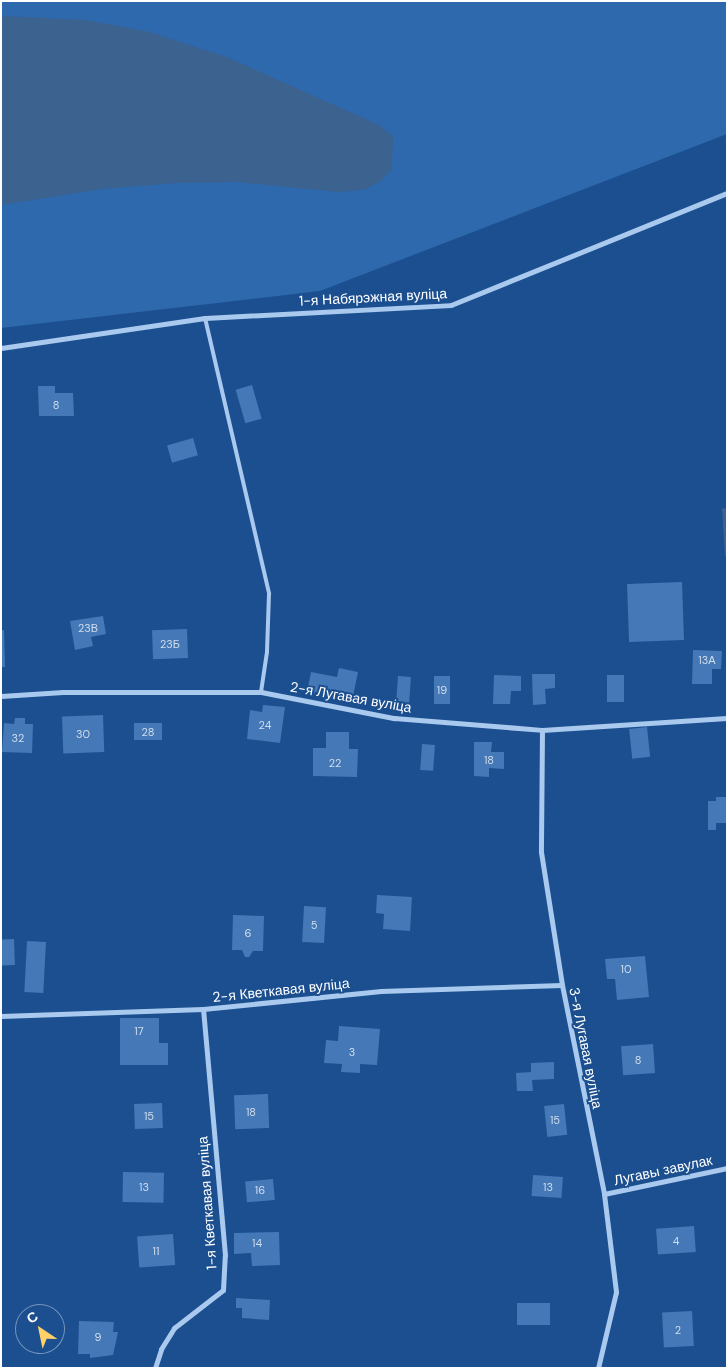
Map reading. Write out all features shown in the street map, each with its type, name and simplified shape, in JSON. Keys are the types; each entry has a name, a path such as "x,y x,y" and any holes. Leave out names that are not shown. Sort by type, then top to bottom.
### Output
{"street":[{"name":"1-я Набярэжная вуліца","path":"1,348 205,318 452,305 727,193"},
{"name":"2-я Лугавая вуліца","path":"1,696 63,692 260,692 394,718 542,730 727,718"},
{"name":"3-я Лугавая вуліца","path":"542,730 541,852 562,985 604,1194 616,1292 598,1368"},
{"name":"2-я Кветкавая вуліца","path":"1,1016 203,1009 381,991 562,985"},
{"name":"1-я Кветкавая вуліца","path":"156,1368 161,1349 174,1328 223,1290 225,1255 203,1009"},
{"name":"Лугавы завулак","path":"604,1194 727,1168"}],"lane":[{"path":"205,318 269,594 267,652 260,692"}],"shaded area":[{"path":"1,1 727,1 727,134 320,291 1,328"},
{"path":"1,16 86,20 150,32 229,58 379,125 393,136 392,169 381,181 363,190 338,192 237,182 177,183 102,189 1,205"},
{"path":"722,508 727,509 727,556 725,556"}],"building":[{"path":"252,385 262,419 245,423 236,390"},
{"path":"38,386 55,386 55,393 73,393 74,416 39,416"},
{"path":"193,438 198,455 172,463 167,445"},
{"path":"682,582 684,640 629,642 627,584"},
{"path":"103,616 106,634 91,637 93,646 75,650 70,621"},
{"path":"187,629 188,658 153,659 152,630"},
{"path":"1,630 4,630 5,667 1,667"},
{"path":"693,650 722,651 721,669 712,669 712,684 692,684"},
{"path":"339,668 358,672 352,701 307,692 311,672 337,677"},
{"path":"532,674 555,674 555,688 545,689 546,704 533,705"},
{"path":"494,675 521,676 521,691 511,691 510,704 493,704"},
{"path":"607,675 624,675 624,702 607,702"},
{"path":"398,676 411,677 409,703 396,702"},
{"path":"434,676 450,676 450,704 434,704"},
{"path":"263,705 285,707 280,743 247,739 250,710 262,712"},
{"path":"103,715 104,752 63,753 62,716"},
{"path":"15,718 25,718 25,724 33,724 32,753 2,752 4,723 14,724"},
{"path":"134,723 162,723 162,740 134,740"},
{"path":"647,727 650,757 632,759 629,729"},
{"path":"326,732 349,732 349,749 358,749 357,777 313,776 313,748 326,748"},
{"path":"474,742 492,742 491,752 504,752 504,769 489,768 489,777 474,776"},
{"path":"422,744 435,745 433,771 420,770"},
{"path":"716,797 727,797 727,823 716,823 716,830 708,830 708,801 716,801"},
{"path":"377,895 412,897 410,931 383,929 384,914 376,913"},
{"path":"304,906 326,907 324,943 302,942"},
{"path":"233,915 264,916 263,951 253,951 249,957 245,957 242,950 232,950"},
{"path":"1,939 14,939 15,965 2,965"},
{"path":"27,941 46,942 43,993 24,992"},
{"path":"645,956 649,997 617,1000 615,979 607,979 605,959"},
{"path":"120,1018 159,1018 159,1043 168,1043 168,1065 120,1065"},
{"path":"339,1026 380,1029 377,1065 360,1064 360,1073 341,1072 342,1064 324,1063 326,1040 338,1041"},
{"path":"653,1044 655,1073 623,1075 621,1046"},
{"path":"554,1062 554,1079 532,1080 533,1091 517,1091 516,1073 531,1072 531,1063"},
{"path":"268,1094 269,1128 235,1129 234,1095"},
{"path":"162,1103 163,1128 135,1129 134,1104"},
{"path":"564,1104 567,1135 547,1137 544,1106"},
{"path":"123,1172 164,1173 163,1203 122,1202"},
{"path":"533,1175 563,1177 561,1198 532,1196"},
{"path":"273,1179 275,1200 247,1202 245,1181"},
{"path":"694,1226 696,1252 658,1255 656,1229"},
{"path":"279,1232 280,1265 252,1266 251,1253 234,1254 234,1233"},
{"path":"173,1234 175,1265 139,1267 137,1237"},
{"path":"236,1298 270,1300 269,1320 242,1318 242,1308 236,1308"},
{"path":"517,1303 550,1303 550,1325 517,1325"},
{"path":"692,1311 694,1346 664,1348 662,1313"},
{"path":"79,1321 114,1322 113,1332 118,1332 113,1355 90,1358 90,1354 78,1354"}]}
